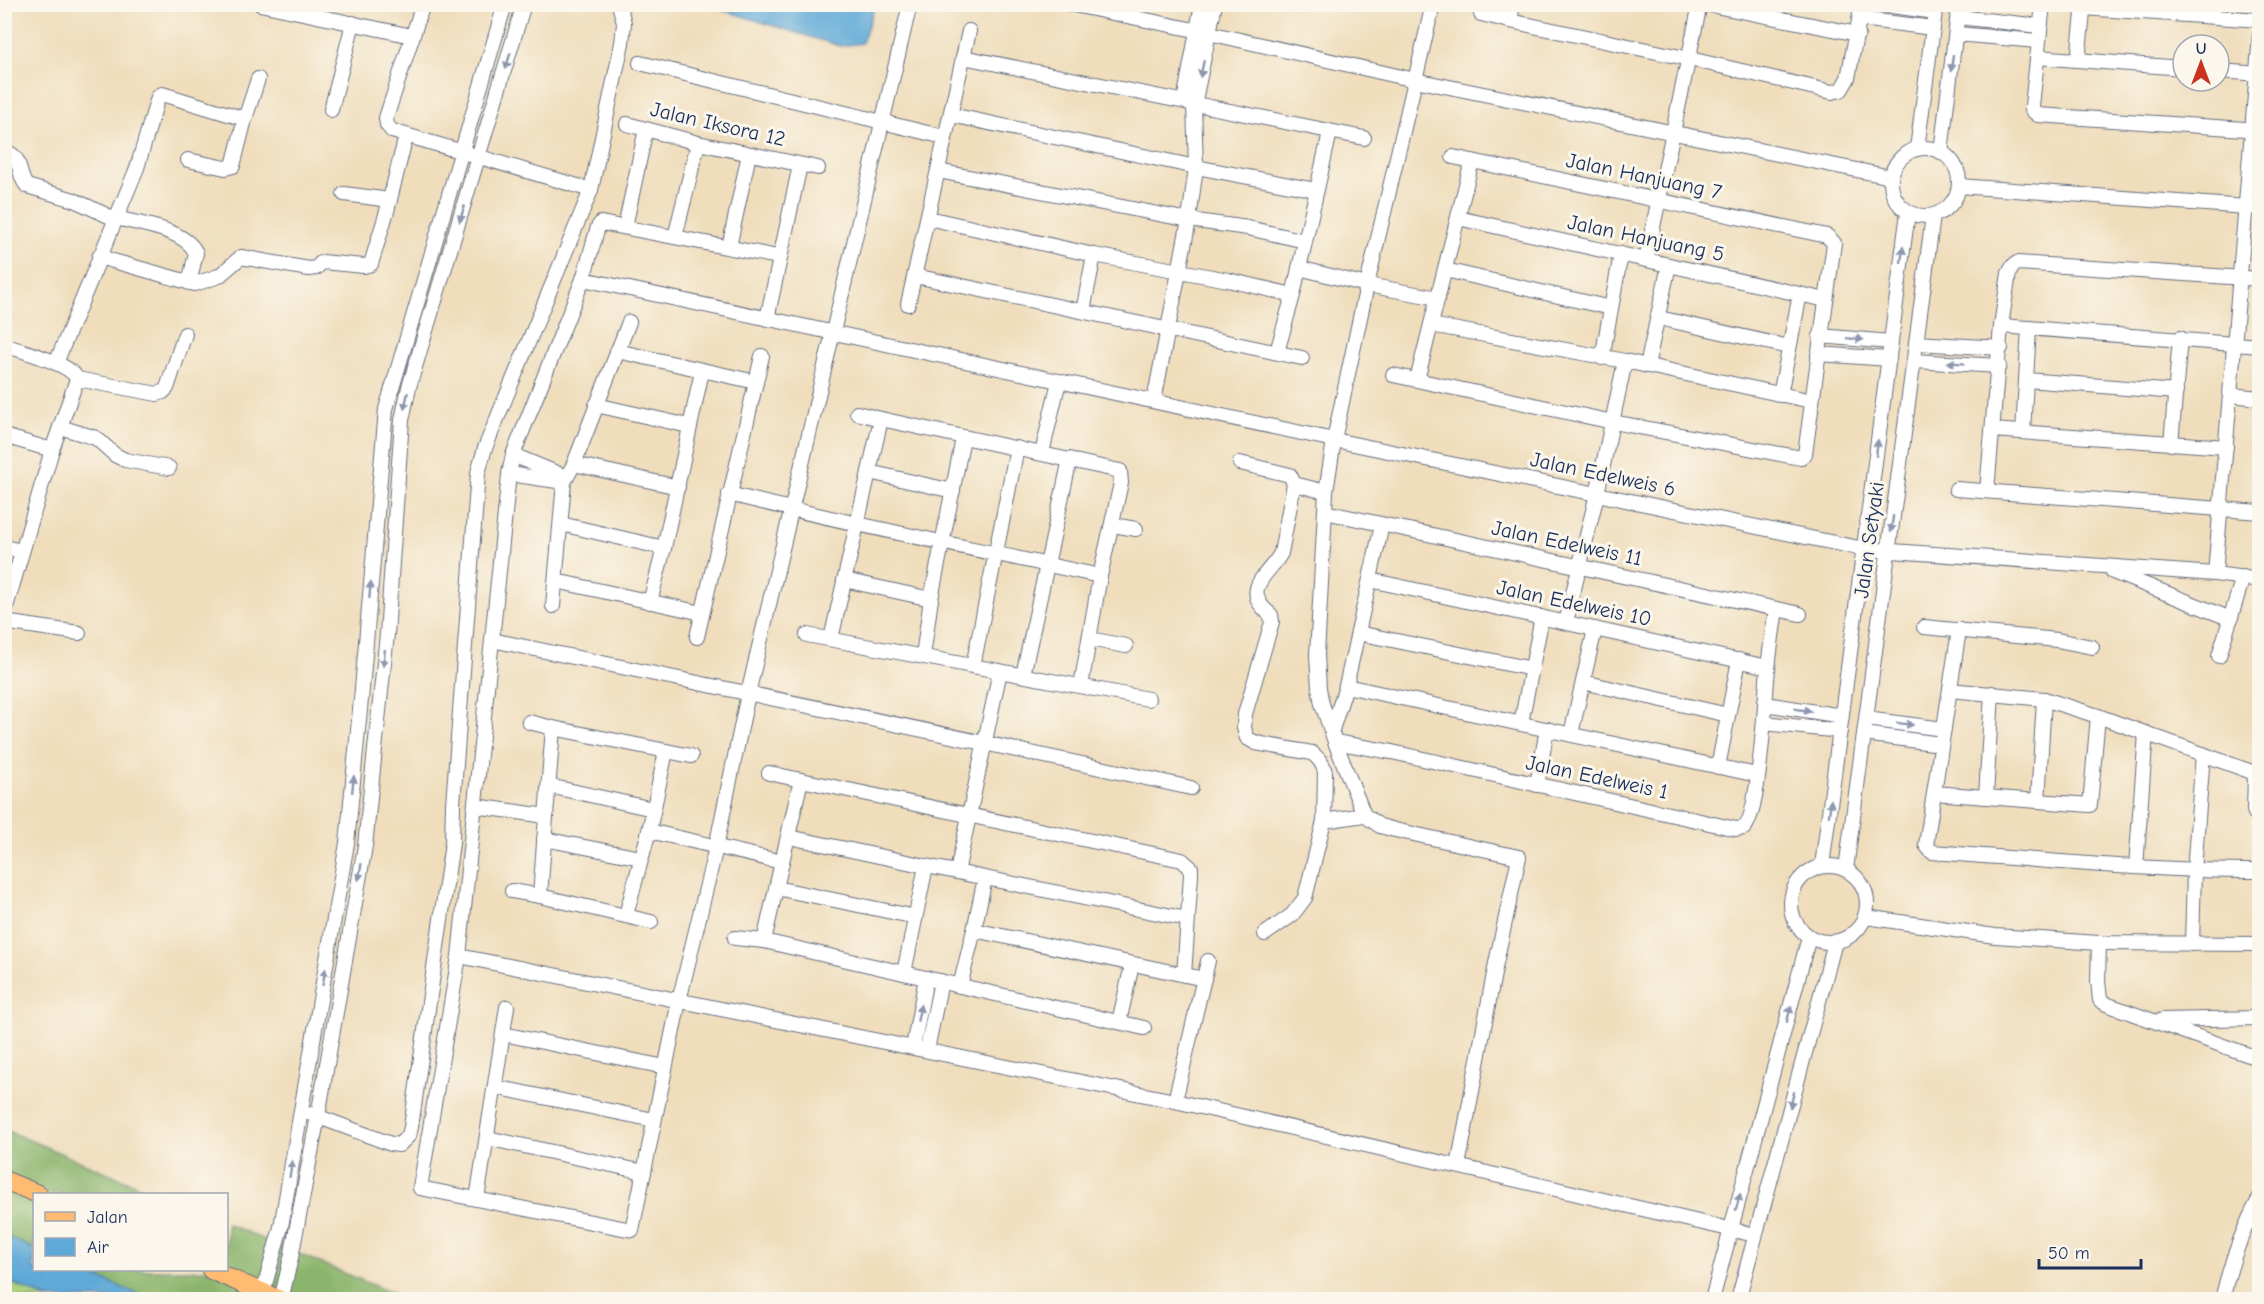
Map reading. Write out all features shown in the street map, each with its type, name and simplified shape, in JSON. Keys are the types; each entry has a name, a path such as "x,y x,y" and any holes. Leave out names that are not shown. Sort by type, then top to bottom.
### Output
{"main road":[{"path":"4,1180 36,1193"},
{"path":"216,1271 280,1299"}],"street":[{"path":"260,4 314,9 353,23 412,36"},
{"path":"423,4 386,118 387,125 392,131 591,190"},
{"path":"301,1110 399,1145 409,1135 452,843 478,473 485,448 591,190 622,43 624,23 620,4"},
{"path":"778,257 625,226 601,223 598,226 583,279 513,455 509,474 459,956 420,1188 632,1230 679,1001 716,846 748,694 910,4"},
{"path":"1069,4 1415,80 1891,177"},
{"path":"1202,4 1203,32"},
{"path":"1154,401 1189,220 1196,167 1189,103 1203,32 1215,4"},
{"path":"1434,4 1367,285 1334,440 1326,492 1317,671 1322,704 1364,815 1380,826 1519,857 1496,963 1458,1166"},
{"path":"1510,21 1514,4"},
{"path":"1646,260 1700,4"},
{"path":"1705,4 1858,34"},
{"path":"1878,4 1936,8 1917,149"},
{"path":"2043,4 2032,106 2032,110 2038,115 2255,130"},
{"path":"263,1292 281,1227 347,843 363,689 379,468 386,409 499,6 522,10 409,387 402,420 387,634 365,846 318,1116 291,1258 280,1299"},
{"path":"2078,60 2084,6 2259,20"},
{"path":"1941,152 1959,10 2040,26"},
{"path":"1481,14 1690,58 1833,92 1841,90 1846,85 1861,12 1933,28"},
{"path":"332,110 353,23"},
{"path":"908,304 969,31"},
{"path":"1956,34 2038,42"},
{"path":"2215,574 2245,207 2255,130 2259,35"},
{"path":"963,57 1364,138"},
{"path":"2037,57 2171,67"},
{"path":"640,63 944,137"},
{"path":"2231,71 2258,74"},
{"path":"188,160 225,168 234,166 245,119 258,80"},
{"path":"56,363 137,168 158,97 162,94 245,119"},
{"path":"951,115 1316,190"},
{"name":"Jalan Iksora 12","path":"627,124 749,154 818,168"},
{"path":"625,226 646,129"},
{"path":"1278,352 1330,132"},
{"path":"99,257 189,283 204,282 219,276 241,257 309,269 316,268 322,262 364,266 370,264 390,201 406,136"},
{"path":"675,237 698,142"},
{"path":"1925,148 1941,152 1957,170 1959,186 1953,202 1941,213 1933,216 1916,216 1908,212 1901,207 1892,194 1893,169 1903,156 1917,149 1925,148"},
{"path":"4,151 12,153 18,160 21,178 27,186 74,200 115,218 185,239 196,253 189,283"},
{"path":"729,247 749,154"},
{"name":"Jalan Hanjuang 7","path":"1453,157 1827,236 1834,243 1826,300"},
{"path":"1417,380 1472,161"},
{"name":"Jalan Iksora 12","path":"767,319 778,257 800,165"},
{"path":"938,171 1189,220 1248,228 1305,241"},
{"path":"1959,186 2259,208"},
{"path":"344,194 390,201"},
{"path":"1822,866 1908,212"},
{"name":"Jalan Setyaki","path":"1846,869 1933,216"},
{"path":"928,218 1094,255 1228,280 1293,295"},
{"name":"Jalan Hanjuang 5","path":"1458,218 1826,300"},
{"path":"1602,358 1621,254"},
{"path":"1083,311 1094,255"},
{"path":"1987,491 2001,348 2001,326 2009,273 2013,266 2017,263 2259,279"},
{"path":"1647,366 1669,265"},
{"path":"1299,268 1367,285 1438,298"},
{"path":"1445,270 1611,308"},
{"path":"915,276 1302,358"},
{"name":"Jalan Edelweis 6","path":"583,279 1334,440 1864,549 1888,553 2215,574 2259,580"},
{"path":"1780,395 1800,294"},
{"path":"1393,375 1612,422 1801,458 1805,454 1826,300"},
{"path":"1659,318 1789,347"},
{"path":"554,606 565,480 574,464 628,322"},
{"path":"1431,325 1625,361 1812,401"},
{"path":"2001,326 2180,338 2259,346"},
{"path":"2023,432 2029,328"},
{"path":"4,345 56,363 72,371 77,379 157,394 167,388 185,334"},
{"path":"1820,336 1891,342"},
{"path":"2171,444 2180,338"},
{"path":"1916,343 2001,348"},
{"path":"617,351 756,382"},
{"path":"1818,354 1889,359"},
{"path":"697,637 762,356"},
{"path":"1566,622 1597,494 1625,361"},
{"path":"1914,361 1999,366"},
{"path":"650,602 678,487 702,371"},
{"path":"4,614 52,450 77,379"},
{"path":"2027,380 2176,392"},
{"path":"1042,453 1059,381"},
{"path":"2230,395 2259,398"},
{"path":"596,405 689,426"},
{"path":"857,413 1120,471 1121,483 1100,576 1081,686"},
{"path":"831,639 881,419"},
{"path":"60,427 96,438 115,455 125,460 169,468"},
{"path":"1992,429 2226,447"},
{"path":"4,436 52,450"},
{"path":"923,656 931,599 963,438"},
{"path":"973,666 1017,448"},
{"path":"513,455 565,480"},
{"path":"1023,675 1070,459"},
{"path":"1240,463 1290,475 1294,484 1281,554 1259,582 1259,600 1263,609 1271,615 1272,622 1245,714 1244,728 1247,738 1256,742 1312,753 1324,765 1325,772 1324,821 1305,898 1292,915 1265,934"},
{"path":"574,464 678,487"},
{"path":"379,468 399,468"},
{"path":"869,471 953,491"},
{"path":"509,474 565,480"},
{"path":"1294,484 1326,492"},
{"path":"1956,489 2259,512"},
{"path":"729,494 1100,576"},
{"name":"Jalan Edelweis 11","path":"1325,512 1800,614"},
{"path":"561,524 664,548"},
{"path":"1113,525 1136,530"},
{"path":"1333,736 1382,525"},
{"path":"4,547 22,551"},
{"path":"2100,566 2231,619"},
{"path":"2218,656 2244,577"},
{"path":"844,580 931,599"},
{"name":"Jalan Edelweis 10","path":"1370,580 1768,667"},
{"path":"556,581 702,613"},
{"name":"Jalan Edelweis 1","path":"1333,736 1537,785 1736,829 1744,828 1751,818 1776,609"},
{"path":"1521,723 1542,617"},
{"path":"4,622 79,633"},
{"path":"1924,627 2057,640 2092,647"},
{"path":"1571,734 1595,629"},
{"path":"1959,630 1926,845 1932,852 2194,871 2259,871"},
{"path":"1358,633 1532,669"},
{"path":"807,634 1148,699"},
{"path":"1089,639 1126,646"},
{"path":"492,640 985,742 1191,788"},
{"path":"1718,767 1739,660"},
{"path":"957,872 999,671"},
{"path":"1583,682 1728,715"},
{"path":"1346,686 1757,775"},
{"path":"1950,690 2044,699 2146,733 2257,775 2254,810 2259,814"},
{"path":"1986,797 1992,693"},
{"path":"2038,801 2044,699"},
{"path":"1765,704 1842,716"},
{"path":"1934,793 2090,805 2098,716"},
{"path":"1866,719 1944,729"},
{"path":"529,722 691,756"},
{"path":"1764,723 1840,731"},
{"path":"540,896 553,728"},
{"path":"1537,785 1547,729"},
{"path":"2136,867 2146,733"},
{"path":"1864,734 1941,744"},
{"path":"626,915 649,831 666,751"},
{"path":"2192,944 2194,871 2203,754"},
{"path":"1324,765 1341,758"},
{"path":"769,773 1182,860 1191,868 1184,975"},
{"path":"764,942 801,780"},
{"path":"549,786 653,809"},
{"path":"475,806 546,816"},
{"path":"1324,821 1364,815"},
{"path":"649,831 782,862"},
{"path":"789,837 1187,919"},
{"path":"544,839 641,858"},
{"path":"347,843 365,846"},
{"path":"904,973 926,866"},
{"path":"1822,866 1846,869 1861,881 1865,889 1868,908 1866,917 1854,934 1835,942 1822,942 1809,937 1799,928 1792,915 1792,894 1796,884 1803,876 1822,866"},
{"path":"960,986 985,878"},
{"path":"776,888 916,916"},
{"path":"512,891 651,922"},
{"path":"1866,917 1995,936 2099,943 2259,944"},
{"path":"974,930 1204,980"},
{"path":"1712,1299 1809,937"},
{"path":"735,938 764,942 1144,1028"},
{"path":"1738,1299 1835,942"},
{"path":"2099,943 2100,1000 2259,1059"},
{"path":"459,956 1175,1101 1755,1235"},
{"path":"1175,1101 1209,961"},
{"path":"1119,1022 1132,965"},
{"path":"913,1047 926,978"},
{"path":"927,1050 941,981"},
{"path":"477,1199 507,1007"},
{"path":"2154,1020 2259,1018"},
{"path":"503,1034 665,1067"},
{"path":"495,1087 654,1120"},
{"path":"486,1138 644,1172"},
{"path":"2222,1299 2226,1280 2255,1214 2259,1197"}],"green space":[{"path":"5,1130 156,1193 33,1193 33,1249 5,1236"},
{"path":"228,1224 406,1299 149,1299 82,1271 228,1271"},
{"path":"5,1280 48,1299 5,1300"}],"water":[{"path":"706,5 875,5 862,43 840,46"},
{"path":"5,1236 33,1249 33,1271 82,1271 149,1299 48,1299 5,1280"}]}
